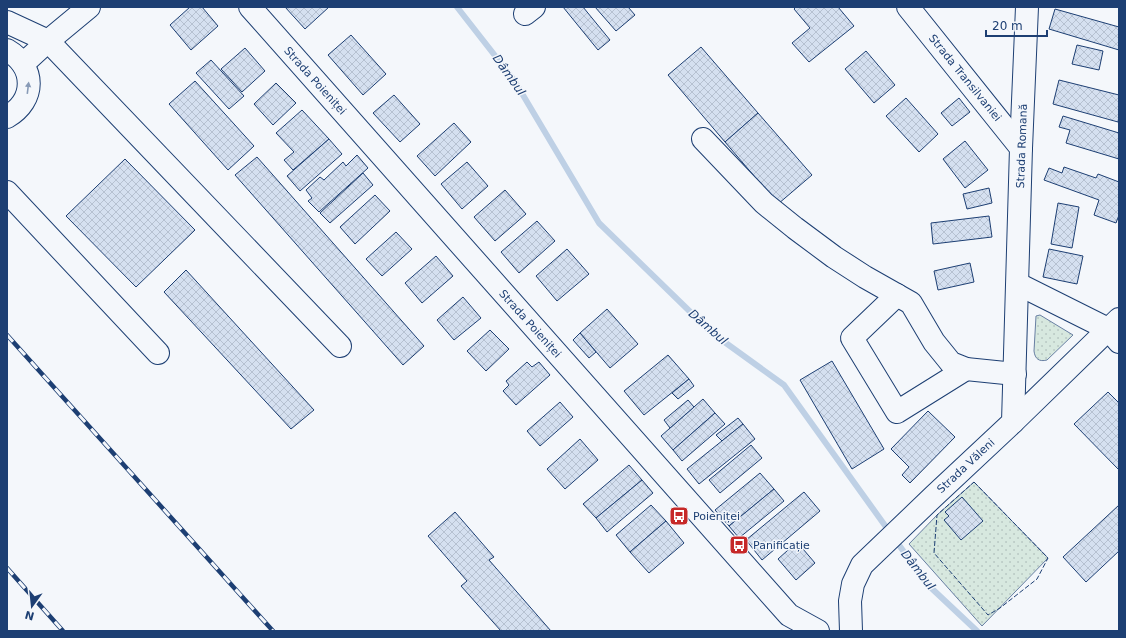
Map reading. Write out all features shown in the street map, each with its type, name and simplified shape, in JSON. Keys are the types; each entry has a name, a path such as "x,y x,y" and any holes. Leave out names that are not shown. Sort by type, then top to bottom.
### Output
{"street":[{"path":"7,117 23,104 29,84 28,74 15,57 48,42 89,7"},
{"name":"Strada Poieniței","path":"250,7 789,615 816,631"},
{"name":"Strada Transilvaniei","path":"908,7 1021,148"},
{"name":"Strada Romană","path":"1013,422 1021,148 1027,7"},
{"path":"7,22 48,42 340,346"},
{"path":"703,139 764,203 776,213 834,257 865,277 911,303 934,342 951,363 966,369 1015,374"},
{"path":"7,192 158,353"},
{"path":"1018,284 1115,330"},
{"path":"897,295 852,338 897,412 966,369"},
{"name":"Strada Văleni","path":"851,631 850,601 853,584 862,565 1013,422 1115,330"}],"shaded area":[{"path":"1040,315 1073,335 1047,360 1044,361 1035,356 1034,351 1036,316"},
{"path":"974,482 1048,558 982,626 909,544 937,515"}],"building":[{"path":"190,7 202,7 218,26 191,50 170,25"},
{"path":"285,7 329,7 305,29"},
{"path":"563,7 583,7 610,40 598,50"},
{"path":"595,7 628,7 635,15 616,31"},
{"path":"796,7 838,7 854,26 809,62 792,43 810,28 794,9"},
{"path":"1055,9 1119,27 1119,50 1049,29"},
{"path":"351,35 386,74 363,95 328,55"},
{"path":"1077,45 1103,51 1099,70 1072,64"},
{"path":"701,47 758,113 725,142 668,75"},
{"path":"245,48 265,71 242,92 221,69"},
{"path":"866,51 895,85 874,103 845,69"},
{"path":"211,60 244,96 229,109 196,73"},
{"path":"1059,80 1119,95 1118,122 1053,104"},
{"path":"195,81 254,146 228,170 169,104"},
{"path":"276,83 296,103 273,125 254,104"},
{"path":"394,95 420,124 400,142 373,113"},
{"path":"906,98 938,134 919,152 886,116"},
{"path":"959,98 970,112 952,126 941,113"},
{"path":"302,110 329,139 293,170 284,160 294,152 276,133"},
{"path":"758,113 812,175 778,204 725,142"},
{"path":"1063,116 1119,133 1119,159 1066,143 1070,130 1059,127"},
{"path":"454,123 471,142 435,176 417,156"},
{"path":"329,139 342,154 300,191 287,176"},
{"path":"965,141 988,170 965,188 943,159"},
{"path":"357,155 368,168 319,212 308,201 312,198 306,190 320,177 324,180 343,162 346,166"},
{"path":"257,157 424,346 403,365 235,175"},
{"path":"125,159 195,230 136,287 66,216"},
{"path":"467,162 488,186 462,209 441,184"},
{"path":"1064,167 1096,178 1098,174 1119,182 1119,215 1116,223 1094,215 1099,200 1044,180 1049,168 1062,173"},
{"path":"363,173 373,185 330,223 320,213"},
{"path":"989,188 992,203 967,209 963,194"},
{"path":"505,190 526,214 495,241 474,217"},
{"path":"375,195 390,211 355,244 340,227"},
{"path":"1058,203 1079,207 1072,248 1051,244"},
{"path":"989,216 992,237 933,244 931,223"},
{"path":"537,221 555,241 519,273 501,252"},
{"path":"396,232 412,249 382,276 366,259"},
{"path":"567,249 589,274 557,301 536,276"},
{"path":"1049,249 1083,256 1077,284 1043,277"},
{"path":"436,256 453,276 422,303 405,283"},
{"path":"970,263 974,282 938,290 934,271"},
{"path":"186,270 314,410 291,429 164,292"},
{"path":"463,297 481,318 454,340 437,320"},
{"path":"607,309 638,344 610,368 580,333"},
{"path":"490,330 509,349 486,371 467,351"},
{"path":"580,333 596,352 589,358 573,340"},
{"path":"668,355 689,379 644,415 624,391"},
{"path":"832,361 884,449 852,469 800,380"},
{"path":"527,362 532,367 539,362 550,375 516,405 503,391 509,385 506,381"},
{"path":"689,379 694,386 678,399 672,393"},
{"path":"1108,392 1119,403 1119,470 1074,424"},
{"path":"703,399 715,413 673,450 661,436"},
{"path":"688,400 694,407 670,428 664,420"},
{"path":"560,402 573,417 540,446 527,431"},
{"path":"928,411 955,437 910,483 902,475 909,467 891,449"},
{"path":"715,413 725,424 682,461 673,450"},
{"path":"738,418 743,424 722,441 716,435"},
{"path":"743,424 755,439 699,484 687,469"},
{"path":"580,439 598,460 565,489 547,469"},
{"path":"751,445 762,458 720,493 709,480"},
{"path":"629,465 642,480 596,518 583,504"},
{"path":"760,473 774,489 729,526 715,510"},
{"path":"642,480 653,493 607,532 596,518"},
{"path":"774,489 784,501 739,538 729,526"},
{"path":"804,492 820,511 762,560 746,540"},
{"path":"962,497 983,521 961,540 944,520 949,516 945,512"},
{"path":"651,505 666,521 630,552 616,535"},
{"path":"1119,505 1119,551 1086,582 1063,557"},
{"path":"455,512 494,557 489,560 551,631 501,631 461,586 467,581 428,536"},
{"path":"666,521 684,543 649,573 630,552"},
{"path":"797,542 815,563 796,580 778,559"}],"waterway":[{"name":"Dâmbul","path":"457,7 514,80 599,223 712,333 784,385 927,584 977,631"}],"railway":[{"path":"7,335 273,631"},
{"path":"7,568 63,631"}],"fence":[{"path":"974,482 1048,558 1037,579 1000,608 988,615 934,553 937,515 974,482"}],"place":[{"name":"Poieniței","path":"679,516"},
{"name":"Panificație","path":"739,545"}]}
